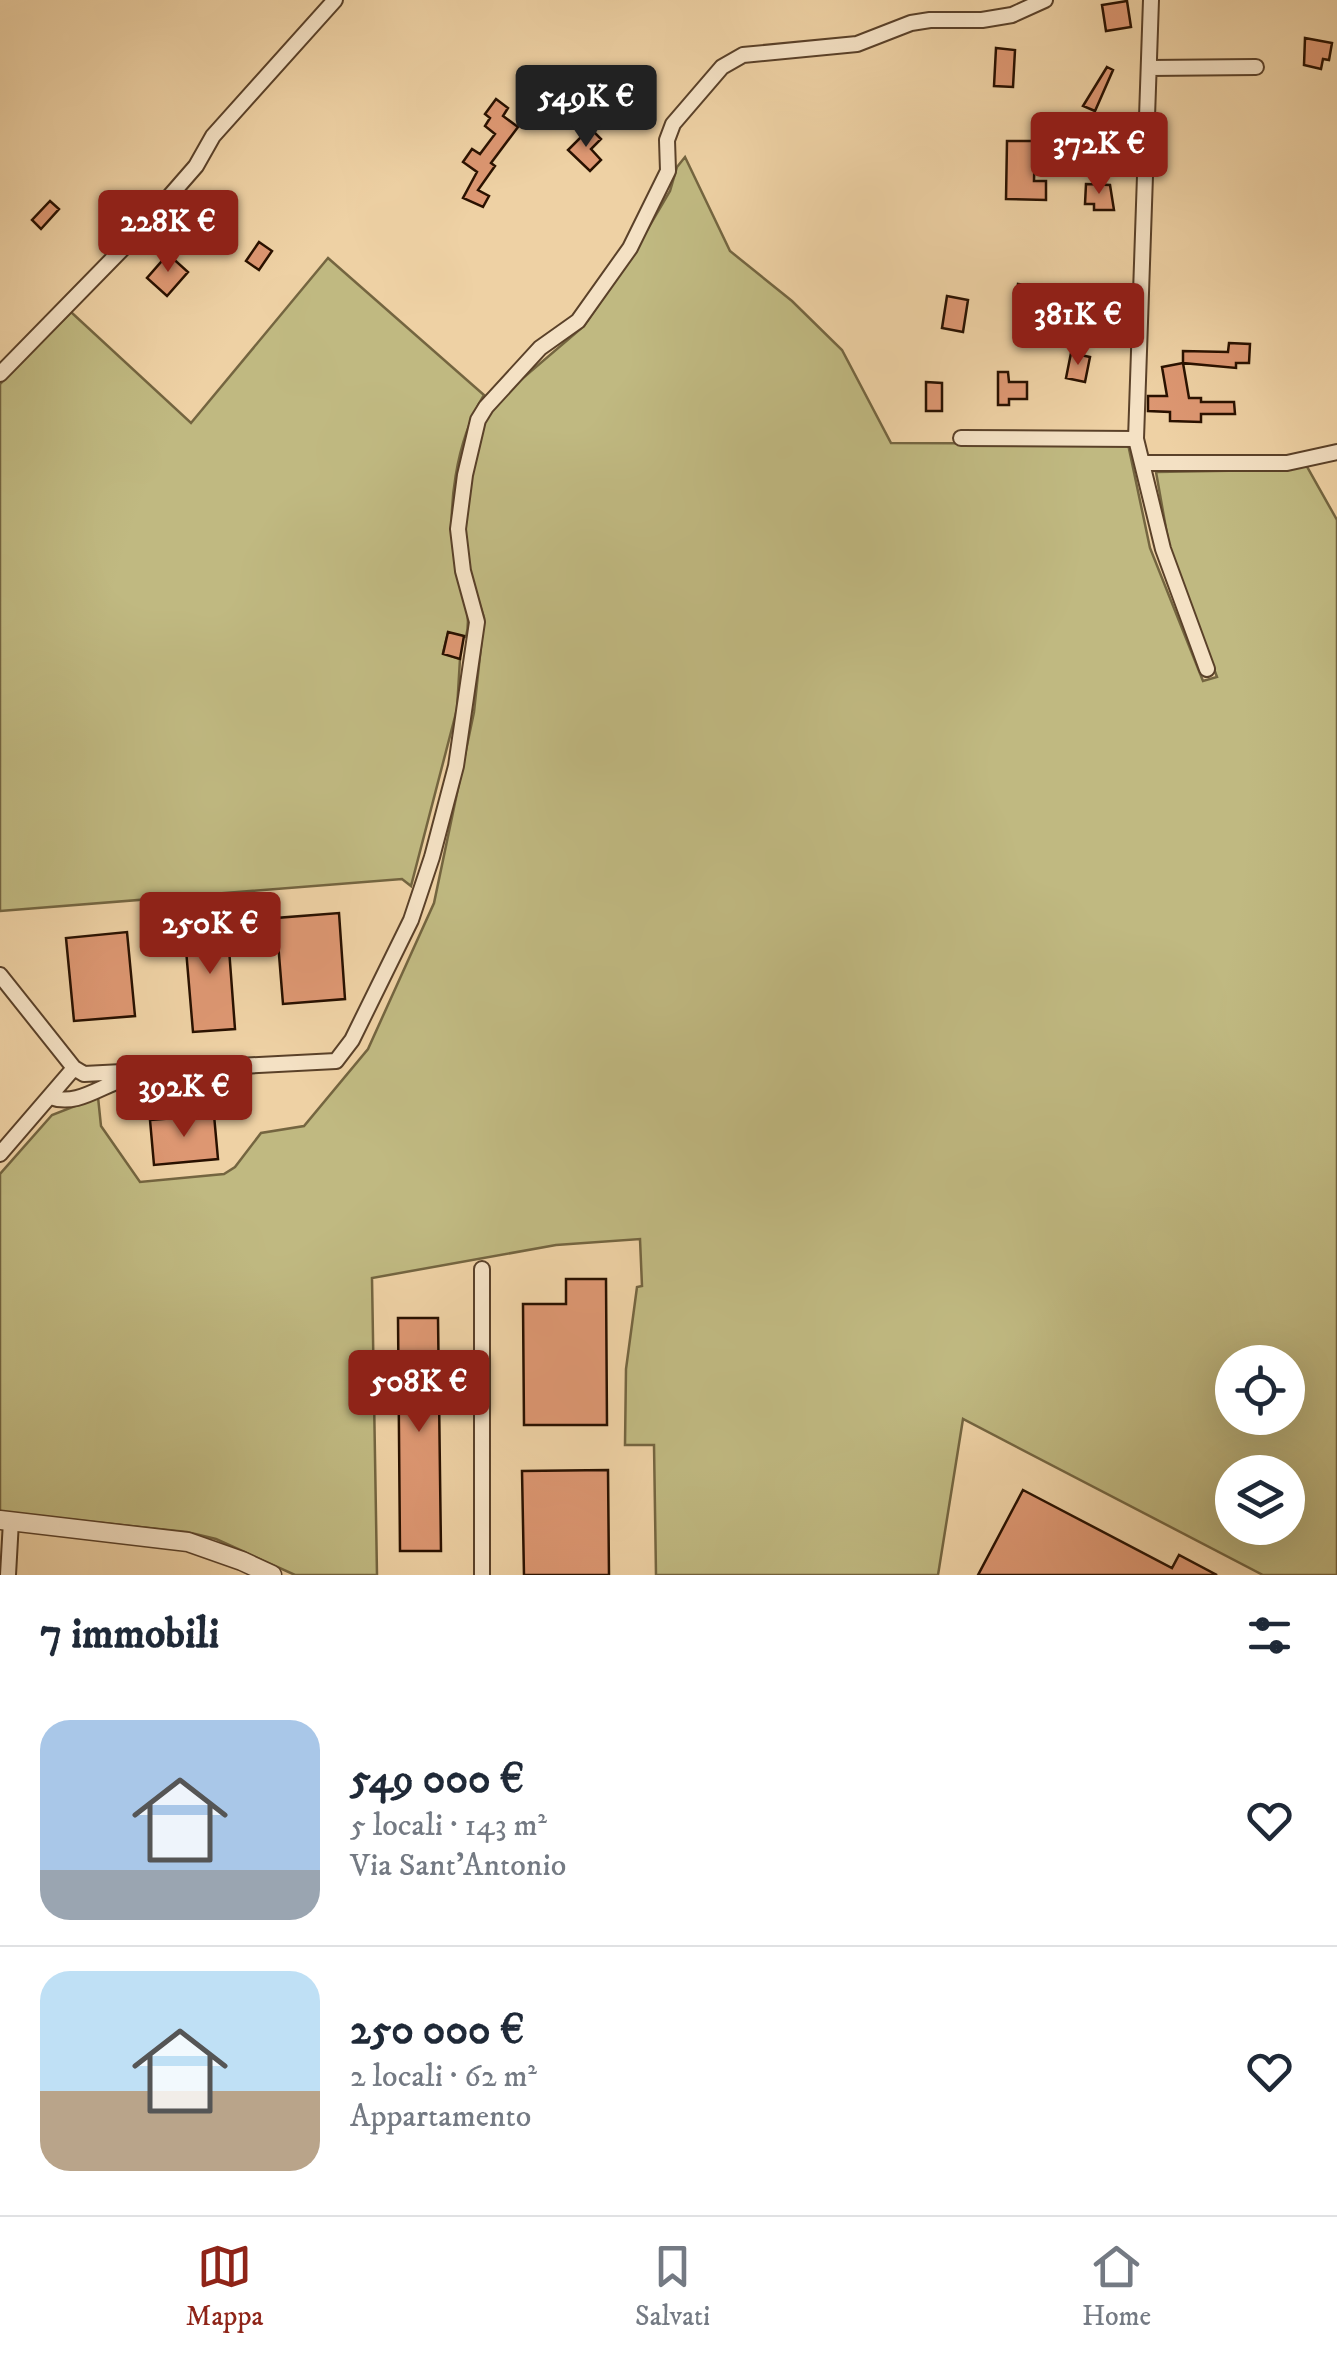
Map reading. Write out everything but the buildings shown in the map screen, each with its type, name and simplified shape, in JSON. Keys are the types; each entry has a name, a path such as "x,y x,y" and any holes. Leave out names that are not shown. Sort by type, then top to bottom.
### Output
{"street":[{"path":"0,374 134,236 196,166 213,136 334,0"},
{"path":"0,1154 50,1097 79,1071 152,1072 336,1061 352,1040 411,920 456,766 477,622 463,572 458,529 465,474 478,420 540,348 578,321 630,248 668,170 667,140 673,124 722,68 743,55 856,44 911,23 982,20 1012,14 1045,0"},
{"path":"1152,0 1136,439 1162,550 1207,669"},
{"path":"1149,68 1256,68"},
{"path":"961,438 1136,439"},
{"path":"1142,463 1287,464 1337,452"},
{"path":"0,975 79,1071 89,1094"},
{"path":"50,1097 70,1102 106,1084 152,1072"},
{"path":"482,1269 482,1575"},
{"path":"8,1575 6,1521 188,1542 272,1575"}],"shaded area":[{"path":"685,157 730,251 792,301 842,350 891,443 1128,444 1150,548 1203,681 1217,677 1170,551 1156,472 1278,470 1306,465 1337,520 1337,1575 1263,1575 963,1419 938,1575 656,1575 654,1445 625,1445 626,1369 637,1287 642,1286 640,1239 556,1245 372,1278 377,1575 295,1575 216,1539 187,1532 0,1512 0,1174 52,1115 98,1097 101,1126 140,1182 224,1174 235,1167 261,1133 304,1126 368,1049 434,903 474,712 484,618 466,561 463,532 476,438 489,407 584,326 670,191 677,167"},
{"path":"328,258 484,395 466,433 453,498 453,541 468,627 466,637 448,633 443,653 460,659 457,709 411,886 402,879 0,911 0,384 71,312 191,423"}]}
